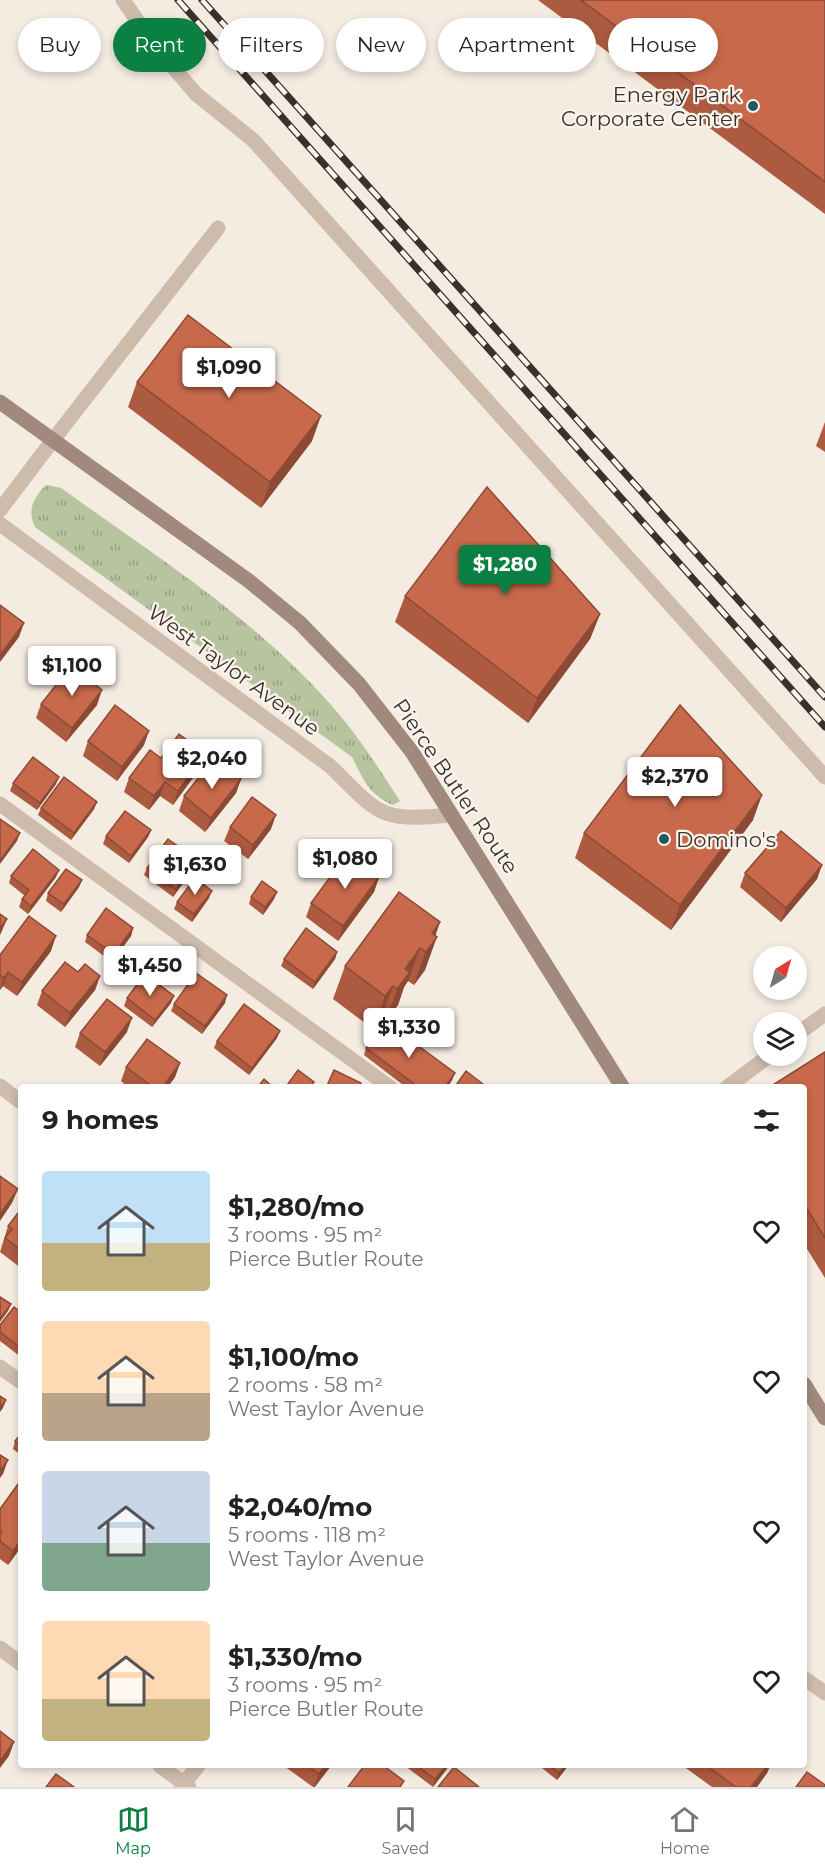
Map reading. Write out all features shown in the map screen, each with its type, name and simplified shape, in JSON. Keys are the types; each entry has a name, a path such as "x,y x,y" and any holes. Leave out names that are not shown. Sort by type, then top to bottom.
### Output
{"main road":[{"name":"Pierce Butler Route","path":"0,402 249,581 300,622 384,712 412,752 620,1084"},
{"path":"807,1389 825,1418"}],"street":[{"path":"123,0 155,46 196,94 254,140 825,777"},
{"path":"0,510 218,228"},
{"name":"West Taylor Avenue","path":"0,524 330,766 380,813 396,818 451,815"},
{"path":"0,804 385,1084"},
{"path":"807,1027 825,1014"},
{"path":"731,1084 755,1066"},
{"path":"0,1086 18,1100"},
{"path":"0,1367 18,1380"},
{"path":"0,1648 18,1662"},
{"path":"807,1680 825,1693"},
{"path":"162,1768 185,1786 197,1768"}],"green space":[{"path":"46,485 61,488 173,567 210,594 280,653 343,719 400,801 393,805 378,796 368,786 352,757 35,527 32,515 33,504"}],"building":[{"path":"581,0 825,0 825,182 678,72 718,72 718,18 608,18 608,20"},
{"path":"188,315 321,416 270,482 137,382"},
{"path":"487,487 600,614 537,698 405,596"},
{"path":"0,605 24,623 0,655"},
{"path":"71,666 102,690 72,728 41,704"},
{"path":"115,705 149,731 122,767 88,741"},
{"name":"Domino's","path":"680,705 762,795 680,905 584,833"},
{"path":"179,734 192,744 187,751 200,761 178,791 165,782 154,796 129,778 150,750 161,758"},
{"path":"33,757 59,777 40,803 13,783"},
{"path":"208,766 218,773 224,766 241,779 211,818 184,796"},
{"path":"64,777 97,802 74,833 41,808"},
{"path":"252,797 276,815 253,845 230,827"},
{"path":"125,811 151,830 131,856 106,836"},
{"path":"0,819 20,833 0,861"},
{"path":"781,831 822,865 786,908 745,873"},
{"path":"168,839 197,860 176,889 147,868"},
{"path":"33,849 59,870 31,906 22,899 29,890 11,876"},
{"path":"347,854 379,877 343,926 311,903"},
{"path":"66,869 82,880 64,904 48,893"},
{"path":"195,878 212,891 194,914 177,902"},
{"path":"262,881 277,892 265,907 251,897"},
{"path":"399,892 440,922 432,933 437,937 426,952 420,948 405,969 410,972 397,989 393,986 385,996 345,966"},
{"path":"106,908 133,928 114,954 87,935"},
{"path":"0,914 7,919 0,928"},
{"path":"29,916 56,936 22,982 8,972 4,978 0,975 0,955"},
{"path":"306,928 337,952 315,982 284,959"},
{"path":"65,962 78,972 85,964 100,976 70,1013 42,991"},
{"path":"196,973 227,995 205,1026 174,1004"},
{"path":"145,974 174,996 155,1020 127,998"},
{"path":"107,999 132,1018 105,1052 80,1033"},
{"path":"244,1004 280,1031 252,1068 217,1041"},
{"path":"386,1022 455,1073 447,1084 415,1084 366,1048"},
{"path":"147,1039 180,1063 165,1084 149,1084 126,1067"},
{"path":"825,1052 825,1238 807,1209 807,1084 774,1084 803,1066 807,1066 807,1063"},
{"path":"298,1070 314,1082 313,1084 288,1084"},
{"path":"334,1070 361,1083 361,1084 328,1084"},
{"path":"466,1071 483,1084 457,1084"},
{"path":"264,1079 270,1084 260,1084"},
{"path":"0,1176 18,1189 0,1214"},
{"path":"18,1213 18,1248 5,1238 12,1229 8,1226"},
{"path":"0,1297 11,1304 0,1319"},
{"path":"14,1307 18,1310 18,1346 0,1332 0,1325"},
{"path":"0,1396 6,1400 0,1408"},
{"path":"0,1455 8,1460 0,1471"},
{"path":"18,1484 18,1544 13,1551 0,1541 2,1531 0,1529 0,1509"},
{"path":"0,1731 14,1742 0,1761"},
{"path":"311,1768 324,1768 319,1774"},
{"path":"362,1768 387,1768 404,1781 400,1787 348,1787"},
{"path":"420,1768 444,1768 435,1779"},
{"path":"455,1768 479,1787 438,1787"},
{"path":"553,1768 563,1768 559,1773"},
{"path":"710,1768 765,1768 751,1787 736,1787"},
{"path":"807,1772 825,1785 825,1787 796,1787"},
{"path":"56,1774 74,1787 46,1787"}],"railway":[{"path":"178,0 825,727"},
{"path":"202,0 825,697"}],"place":[{"name":"Energy Park Corporate Center","path":"753,106"},
{"name":"Domino's","path":"664,839"}]}
